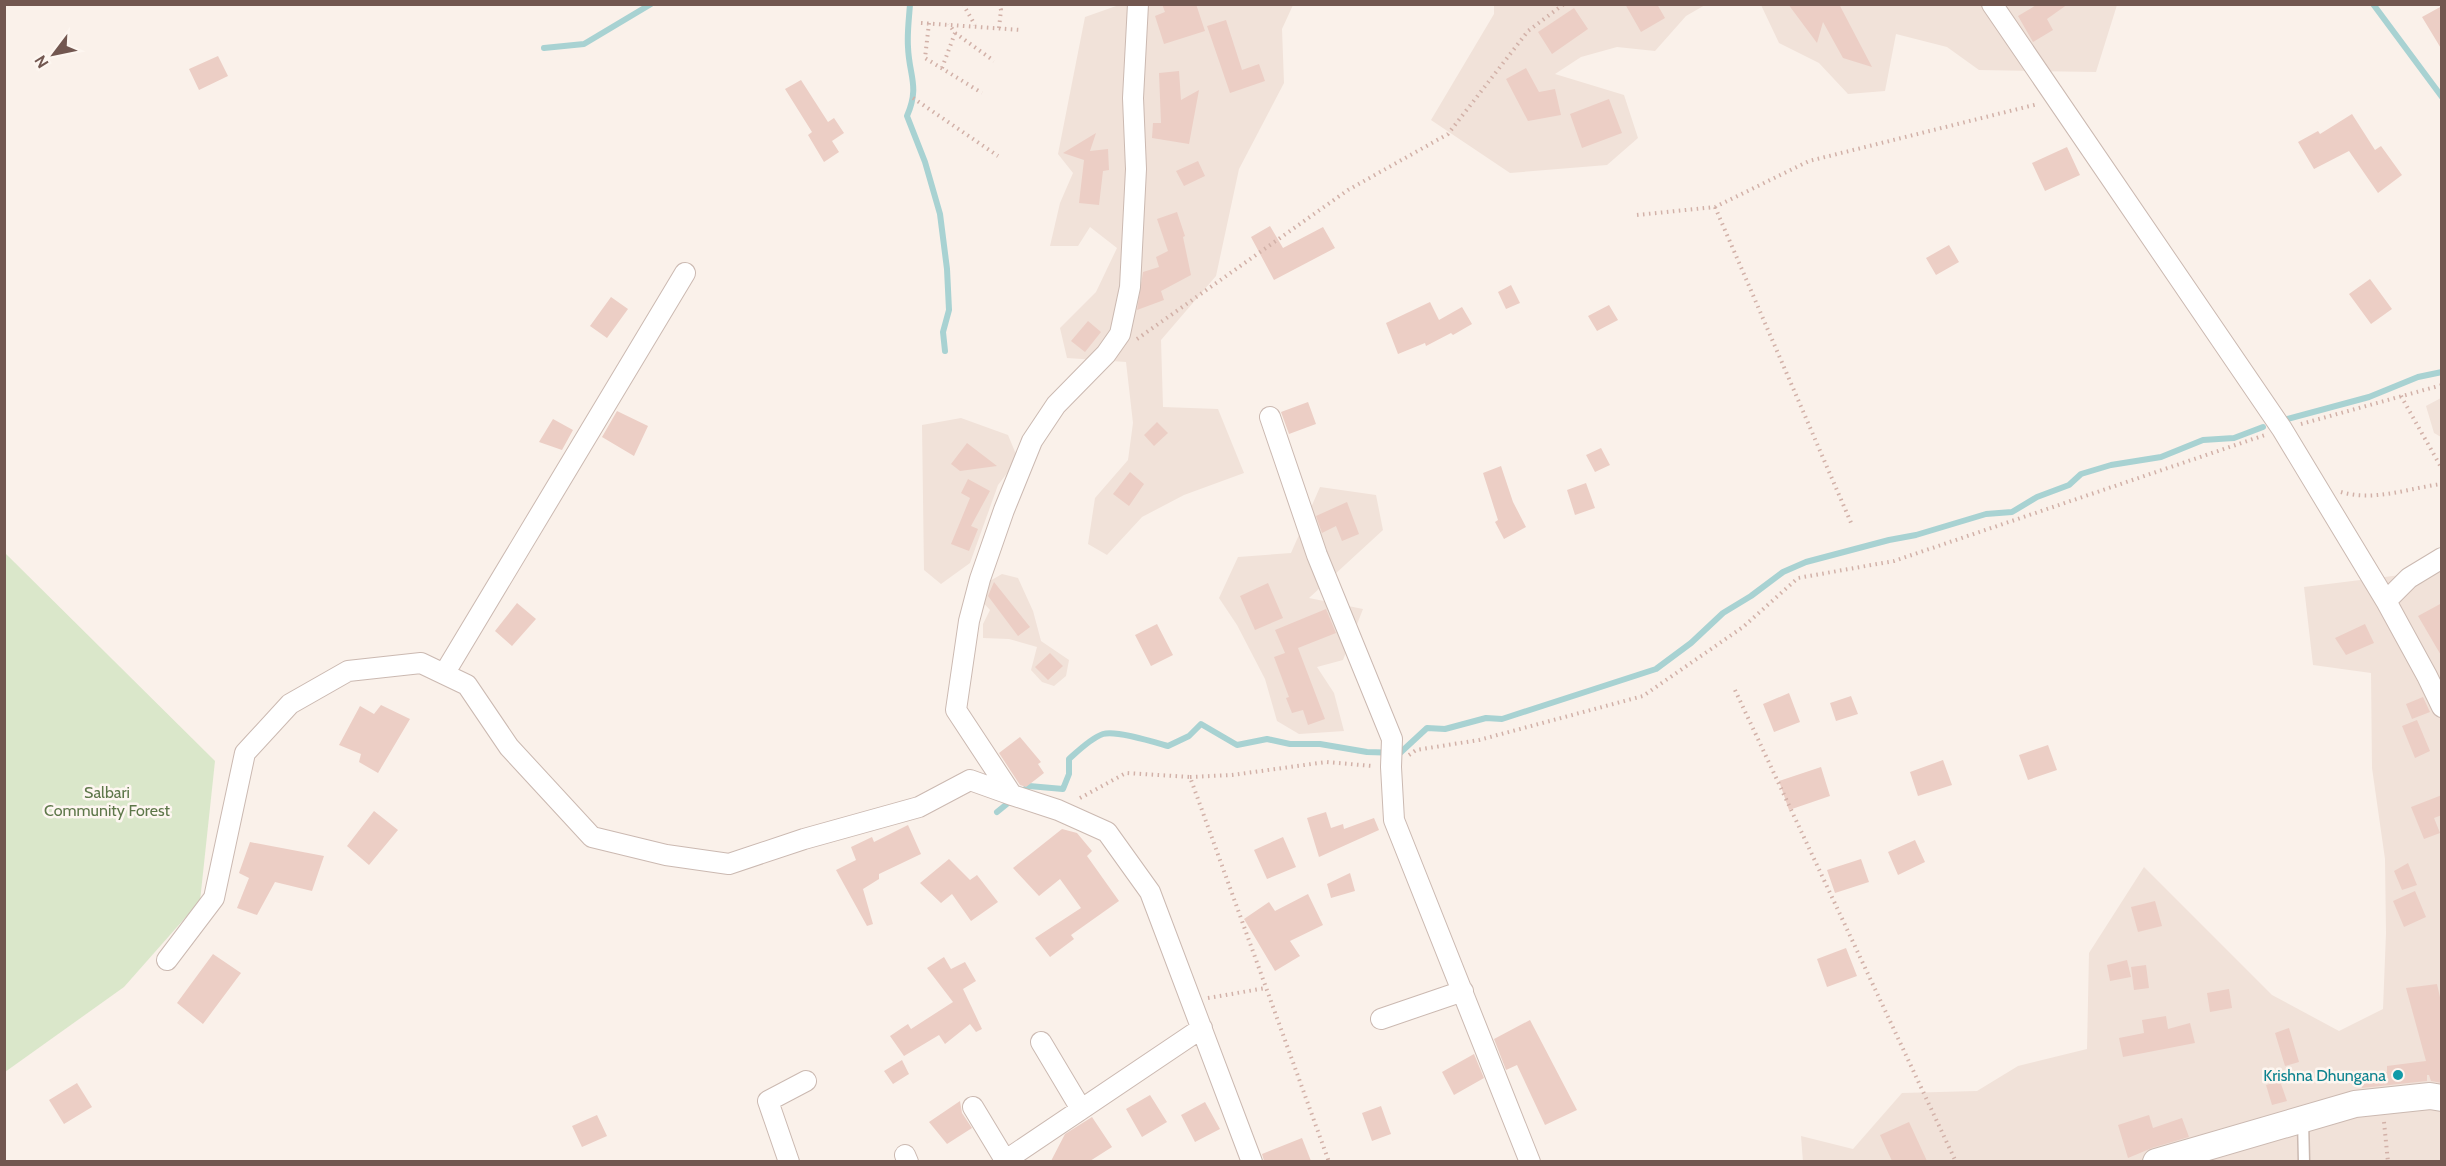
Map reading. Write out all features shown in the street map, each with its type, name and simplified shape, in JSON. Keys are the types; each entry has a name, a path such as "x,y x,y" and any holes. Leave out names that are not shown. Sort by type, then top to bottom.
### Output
{"street":[{"path":"1012,795 956,710 969,621 980,579 1004,510 1032,441 1056,405 1106,354 1120,334 1130,287 1136,169 1133,98 1138,4"},
{"path":"1992,4 2282,429 2386,601 2442,707"},
{"path":"444,674 685,273"},
{"path":"1270,417 1317,555 1392,739 1394,820 1530,1161"},
{"path":"2386,601 2409,578 2442,558"},
{"path":"167,960 214,898 245,753 290,704 348,670 421,663 467,685 509,747 592,837 666,855 729,864 804,838 919,807 970,780 1058,810 1107,832 1150,892 1252,1161"},
{"path":"1381,1019 1462,991"},
{"path":"973,1107 1004,1161 1202,1028"},
{"path":"1041,1042 1081,1109"},
{"path":"789,1161 768,1101 806,1081"},
{"path":"2156,1161 2355,1104 2430,1096 2442,1098"}],"lane":[{"path":"2303,1119 2304,1161"}],"path":[{"path":"963,4 975,26"},
{"path":"999,4 1001,10 999,28"},
{"path":"1106,354 1145,336 1348,190 1448,134 1528,31 1564,4"},
{"path":"921,23 1021,30"},
{"path":"929,23 925,58 982,93"},
{"path":"949,24 955,33 994,61"},
{"path":"942,68 955,33"},
{"path":"913,98 998,156"},
{"path":"1637,215 1715,207 1809,161 2056,99"},
{"path":"1715,207 1852,525"},
{"path":"1058,810 1126,773 1190,777 1232,775 1326,762 1391,767 1416,750 1479,740 1643,696 1743,627 1798,578 1894,561 2282,429 2442,385"},
{"path":"2401,396 2442,469"},
{"path":"2308,471 2333,489 2354,496 2382,495 2442,484"},
{"path":"1735,690 1956,1161"},
{"path":"1190,777 1329,1161"},
{"path":"1192,1000 1266,988"},
{"path":"2382,1100 2388,1161"}],"shaded area":[{"path":"1119,5 1293,5 1282,29 1284,83 1239,169 1216,276 1161,340 1163,407 1218,409 1244,473 1184,495 1142,517 1107,555 1088,544 1095,498 1128,460 1133,423 1126,362 1067,358 1060,328 1096,292 1117,248 1090,227 1078,246 1050,246 1060,203 1073,173 1058,154 1085,17"},
{"path":"1494,5 1705,5 1686,16 1655,51 1617,47 1581,57 1555,74 1624,95 1638,138 1607,165 1510,173 1431,120 1494,14"},
{"path":"1761,5 2117,5 2096,72 1979,70 1947,47 1896,34 1885,91 1848,94 1819,63 1779,43"},
{"path":"2441,398 2441,437 2434,433 2426,406"},
{"path":"961,418 1008,435 1018,459 998,485 970,563 941,584 924,570 922,425"},
{"path":"1320,487 1376,495 1383,530 1309,598 1363,609 1343,660 1317,667 1334,693 1344,731 1299,734 1277,721 1265,679 1237,625 1219,598 1238,557 1291,553"},
{"path":"2441,570 2441,1161 1803,1162 1801,1136 1853,1149 1902,1093 1977,1091 2018,1066 2087,1049 2089,953 2144,867 2272,995 2339,1031 2383,1009 2386,933 2385,859 2372,768 2371,673 2313,665 2304,587"},
{"path":"1002,574 1018,578 1033,611 1041,641 1069,660 1066,676 1054,686 1042,682 1031,670 1037,647 1009,639 983,638 983,624 990,610 978,597 981,586"}],"green space":[{"name":"Salbari Community Forest","path":"5,553 215,761 200,901 124,987 5,1072"}],"building":[{"path":"1162,4 1196,4 1205,31 1164,44 1155,16 1165,12"},
{"path":"1625,4 1657,4 1665,18 1641,32"},
{"path":"1788,4 1839,4 1872,67 1843,58 1823,22 1817,43"},
{"path":"2038,4 2068,4 2047,19 2053,30 2033,42 2018,16"},
{"path":"2442,6 2442,50 2422,17"},
{"path":"1574,8 1588,29 1552,54 1538,32"},
{"path":"1226,20 1242,70 1259,64 1265,81 1230,93 1207,26"},
{"path":"218,56 228,76 199,90 189,69"},
{"path":"1526,68 1539,92 1555,89 1561,115 1528,121 1506,79"},
{"path":"1179,71 1181,100 1199,90 1189,144 1152,138 1153,123 1161,123 1159,73"},
{"path":"801,80 828,122 834,118 844,133 832,141 839,152 824,162 808,135 812,132 785,89"},
{"path":"1609,99 1622,133 1582,148 1570,114"},
{"path":"2352,114 2375,150 2381,146 2402,175 2378,193 2349,151 2314,169 2298,142 2318,131 2320,134"},
{"path":"1096,133 1090,151 1108,149 1109,170 1103,171 1099,205 1079,203 1084,160 1063,153"},
{"path":"2067,147 2080,175 2045,191 2032,163"},
{"path":"1198,161 1205,176 1184,186 1176,171"},
{"path":"1177,212 1185,236 1183,237 1191,275 1161,291 1164,300 1137,310 1143,272 1159,267 1156,257 1168,251 1157,219"},
{"path":"1270,226 1283,248 1323,227 1335,248 1274,280 1251,237"},
{"path":"1949,245 1959,262 1936,275 1926,258"},
{"path":"2370,279 2392,309 2371,324 2349,294"},
{"path":"1511,285 1520,303 1506,309 1498,292"},
{"path":"611,297 628,309 607,338 590,326"},
{"path":"1430,302 1439,320 1462,307 1472,324 1426,346 1425,343 1398,354 1386,323"},
{"path":"1609,305 1618,320 1597,331 1588,316"},
{"path":"1088,321 1101,332 1085,352 1071,341"},
{"path":"1308,402 1316,424 1289,434 1281,412"},
{"path":"617,411 648,426 634,456 602,437"},
{"path":"553,419 573,430 562,450 539,442"},
{"path":"1157,422 1168,433 1154,446 1144,435"},
{"path":"967,443 997,466 960,471 951,464"},
{"path":"1601,448 1610,465 1595,472 1586,455"},
{"path":"1501,466 1513,502 1526,527 1504,539 1495,522 1498,520 1483,473"},
{"path":"1130,472 1144,484 1129,506 1113,494"},
{"path":"968,479 990,491 971,526 978,529 969,551 951,544 970,498 961,493"},
{"path":"1586,483 1595,508 1575,515 1567,490"},
{"path":"1347,502 1359,534 1342,541 1336,526 1322,533 1316,516"},
{"path":"994,582 1030,627 1018,636 988,596"},
{"path":"1268,583 1283,618 1255,630 1240,596"},
{"path":"517,603 536,619 512,646 495,631"},
{"path":"2442,603 2442,657 2418,616"},
{"path":"1326,609 1336,633 1298,648 1325,719 1308,725 1303,710 1292,713 1286,698 1289,697 1274,657 1285,653 1275,630"},
{"path":"1157,624 1173,655 1151,666 1135,635"},
{"path":"2365,624 2374,643 2346,655 2335,638"},
{"path":"1050,653 1063,666 1048,680 1035,667"},
{"path":"1789,693 1800,722 1774,732 1763,704"},
{"path":"1851,696 1858,714 1836,721 1830,703"},
{"path":"2423,697 2430,712 2412,719 2406,704"},
{"path":"381,705 410,719 378,773 359,762 361,754 339,745 360,706 374,714"},
{"path":"2417,720 2430,751 2415,758 2402,726"},
{"path":"1020,737 1041,762 1038,764 1044,773 1026,787 1020,785 999,753"},
{"path":"2048,745 2057,770 2028,780 2019,755"},
{"path":"1943,760 1952,785 1918,796 1910,772"},
{"path":"1821,767 1830,796 1789,810 1779,781"},
{"path":"2442,795 2442,815 2434,818 2440,833 2424,839 2411,807"},
{"path":"374,811 398,830 369,865 347,846"},
{"path":"1326,812 1331,828 1343,824 1344,829 1374,818 1379,830 1319,857 1307,818"},
{"path":"908,825 921,854 879,874 879,879 863,889 873,924 867,926 836,870 856,860 851,847 872,837 874,842"},
{"path":"1062,829 1077,833 1092,851 1087,856 1119,901 1071,935 1074,939 1050,957 1035,938 1081,908 1060,879 1039,896 1013,868"},
{"path":"1283,837 1296,867 1267,879 1254,850"},
{"path":"1915,840 1925,862 1898,875 1888,852"},
{"path":"250,842 324,856 312,891 275,882 257,915 237,908 249,878 239,873"},
{"path":"949,859 970,880 977,875 998,902 971,921 952,894 941,903 920,883"},
{"path":"1861,859 1869,882 1835,893 1827,870"},
{"path":"2408,863 2417,885 2402,890 2394,871"},
{"path":"1350,873 1355,891 1331,898 1327,884"},
{"path":"2415,891 2426,917 2404,927 2393,901"},
{"path":"1308,894 1323,925 1290,941 1300,956 1275,971 1244,919 1269,902 1275,911"},
{"path":"2155,901 2162,926 2138,932 2131,907"},
{"path":"1846,948 1857,976 1827,987 1817,959"},
{"path":"213,954 241,973 203,1024 177,1003"},
{"path":"944,957 951,969 965,962 976,981 963,989 982,1029 976,1032 970,1024 945,1044 939,1035 904,1056 890,1036 908,1024 911,1029 953,1002 927,968"},
{"path":"2127,960 2131,977 2110,981 2107,965"},
{"path":"2146,965 2149,988 2134,990 2131,967"},
{"path":"2437,984 2442,1006 2442,1083 2431,1081 2427,1075 2427,1081 2362,1088 2360,1073 2387,1072 2387,1066 2426,1061 2406,988"},
{"path":"2229,989 2232,1008 2210,1012 2207,993"},
{"path":"2166,1016 2168,1029 2190,1023 2195,1043 2123,1057 2119,1038 2144,1033 2142,1020"},
{"path":"1530,1020 1577,1110 1545,1125 1517,1065 1506,1070 1494,1039"},
{"path":"2289,1028 2299,1062 2285,1066 2275,1033"},
{"path":"1474,1054 1484,1078 1454,1095 1442,1072"},
{"path":"902,1060 909,1074 893,1084 884,1071"},
{"path":"2280,1081 2287,1101 2272,1105 2266,1085"},
{"path":"77,1083 92,1107 64,1124 49,1100"},
{"path":"1150,1095 1167,1122 1142,1137 1126,1109"},
{"path":"960,1101 962,1113 972,1128 947,1144 929,1122"},
{"path":"1205,1102 1220,1129 1195,1142 1181,1115"},
{"path":"1381,1106 1391,1134 1372,1141 1362,1113"},
{"path":"597,1115 607,1136 582,1147 572,1126"},
{"path":"2149,1115 2153,1128 2182,1118 2189,1137 2128,1158 2118,1125"},
{"path":"1092,1117 1112,1147 1090,1161 1051,1161 1065,1134"},
{"path":"1909,1122 1927,1161 1892,1161 1880,1135"},
{"path":"1302,1138 1311,1161 1264,1161 1262,1154"}],"waterway":[{"path":"544,48 584,44 651,4"},
{"path":"910,4 908,42 913,97 907,116 925,162 940,214 947,269 949,310 943,332 945,351"},
{"path":"2373,4 2442,97"},
{"path":"2284,420 2369,397 2418,377 2442,372"},
{"path":"1020,793 1029,786 1063,789 1069,774 1069,759 1094,738 1109,733 1168,746 1189,736 1201,724 1237,745 1267,739 1290,744 1320,744 1367,752 1400,753 1427,728 1445,729 1486,718 1502,719 1656,669 1691,643 1723,613 1783,572 1806,562 1916,535 1986,514 2012,512 2037,497 2069,485 2081,474 2111,465 2161,457 2203,440 2234,438 2263,427"},
{"path":"997,812 1013,799"}],"place":[{"name":"Krishna Dhungana","path":"2398,1075"}]}
